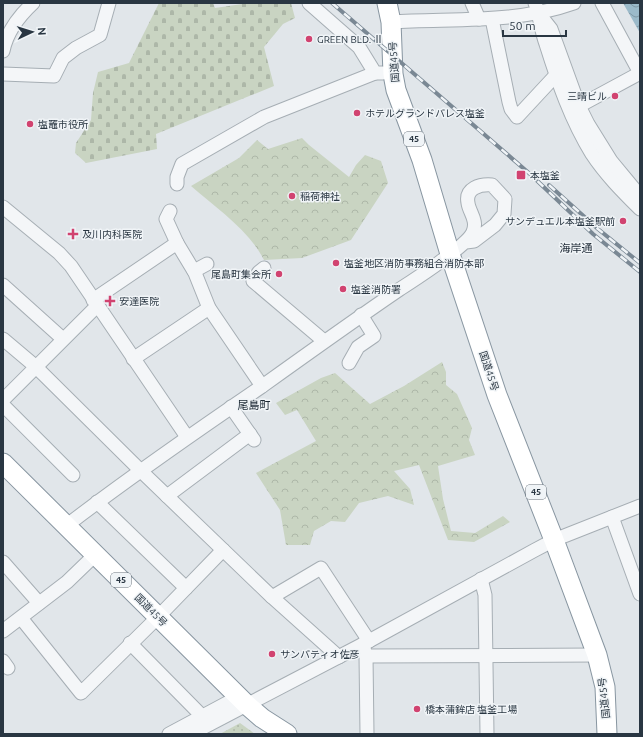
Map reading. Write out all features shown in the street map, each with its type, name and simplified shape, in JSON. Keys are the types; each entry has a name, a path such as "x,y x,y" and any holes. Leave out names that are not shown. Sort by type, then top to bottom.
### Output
{"highway":[{"name":"国道45号","path":"387,3 391,22 384,73 401,107 422,160 450,254 498,395 554,540 596,655 606,687 607,734"},
{"name":"国道45号","path":"3,463 243,701 262,718 287,734"}],"street":[{"path":"3,51 9,32 16,20 33,3"},
{"path":"3,74 54,76 63,58 76,48 100,34 109,3"},
{"path":"177,184 177,177 182,164 264,118 384,73 358,47 309,3"},
{"path":"472,3 485,19 511,109 517,118 556,75"},
{"path":"391,22 520,17 537,8 574,3"},
{"path":"579,106 640,73 602,3"},
{"path":"537,8 542,32 556,75 581,133 593,155 616,184 640,209"},
{"path":"537,8 551,28 579,106 602,149 635,181 640,196"},
{"path":"3,207 66,260 187,438"},
{"path":"170,211 166,219 177,243 194,271 209,308 262,386"},
{"path":"66,526 187,438 466,242"},
{"path":"3,400 63,339 95,303 177,243"},
{"path":"194,271 207,264"},
{"path":"264,268 259,272 253,281 324,342"},
{"path":"3,285 63,339"},
{"path":"133,359 209,308"},
{"path":"349,363 358,347 374,336 361,315"},
{"path":"3,338 36,366 141,471 272,597 339,657"},
{"path":"3,405 73,476"},
{"path":"167,496 252,437 231,407"},
{"path":"97,502 186,588"},
{"path":"169,734 202,716 243,701 339,657 366,647 481,579 554,540 571,535 640,506"},
{"path":"612,517 640,594"},
{"path":"21,618 81,693 223,550"},
{"path":"3,630 67,582 95,555"},
{"path":"3,562 39,603"},
{"path":"272,597 321,568 366,647 367,734"},
{"path":"481,579 485,595 487,734"},
{"path":"130,643 202,716"},
{"path":"366,647 486,656 596,655"},
{"path":"191,734 243,701"}],"green space":[{"path":"159,3 213,3 215,8 249,3 291,3 295,18 283,24 264,47 274,86 156,134 157,149 86,163 75,153 76,143 91,120 93,93 98,72 129,63"},
{"path":"302,138 349,177 356,165 365,155 381,161 388,183 351,240 302,258 264,260 258,249 241,229 191,186 239,158 257,140 268,149"},
{"path":"442,362 446,372 446,385 457,394 472,428 469,440 475,455 438,466 443,499 451,531 475,533 503,516 510,522 474,542 448,540 419,465 394,471 410,489 414,505 388,496 359,503 345,522 331,521 314,531 310,545 286,545 280,510 256,473 316,441 297,410 285,415 276,403 321,378 335,373 370,404 404,386"},
{"path":"240,723 255,734 220,734"}],"water":[{"path":"623,3 639,3 640,33"}],"railway":[{"path":"332,3 530,174 593,234 640,272"},
{"path":"549,185 598,229 640,263"}],"place":[{"name":"GREEN BLD. Ⅱ","path":"309,39"},
{"name":"三晴ビル","path":"615,96"},
{"name":"ホテルグランドパレス塩釜","path":"357,113"},
{"name":"塩竈市役所","path":"30,124"},
{"name":"本塩釜","path":"521,175"},
{"name":"稲荷神社","path":"292,196"},
{"name":"サンデュエル本塩釜駅前","path":"623,221"},
{"name":"及川内科医院","path":"73,234"},
{"name":"塩釜地区消防事務組合消防本部","path":"336,263"},
{"name":"尾島町集会所","path":"279,274"},
{"name":"塩釜消防署","path":"343,289"},
{"name":"安達医院","path":"110,301"},
{"name":"サンパティオ佐彦","path":"272,654"},
{"name":"橋本蒲鉾店 塩釜工場","path":"417,709"}],"district":[{"name":"海岸通","path":"576,248"},
{"name":"尾島町","path":"254,405"}]}
